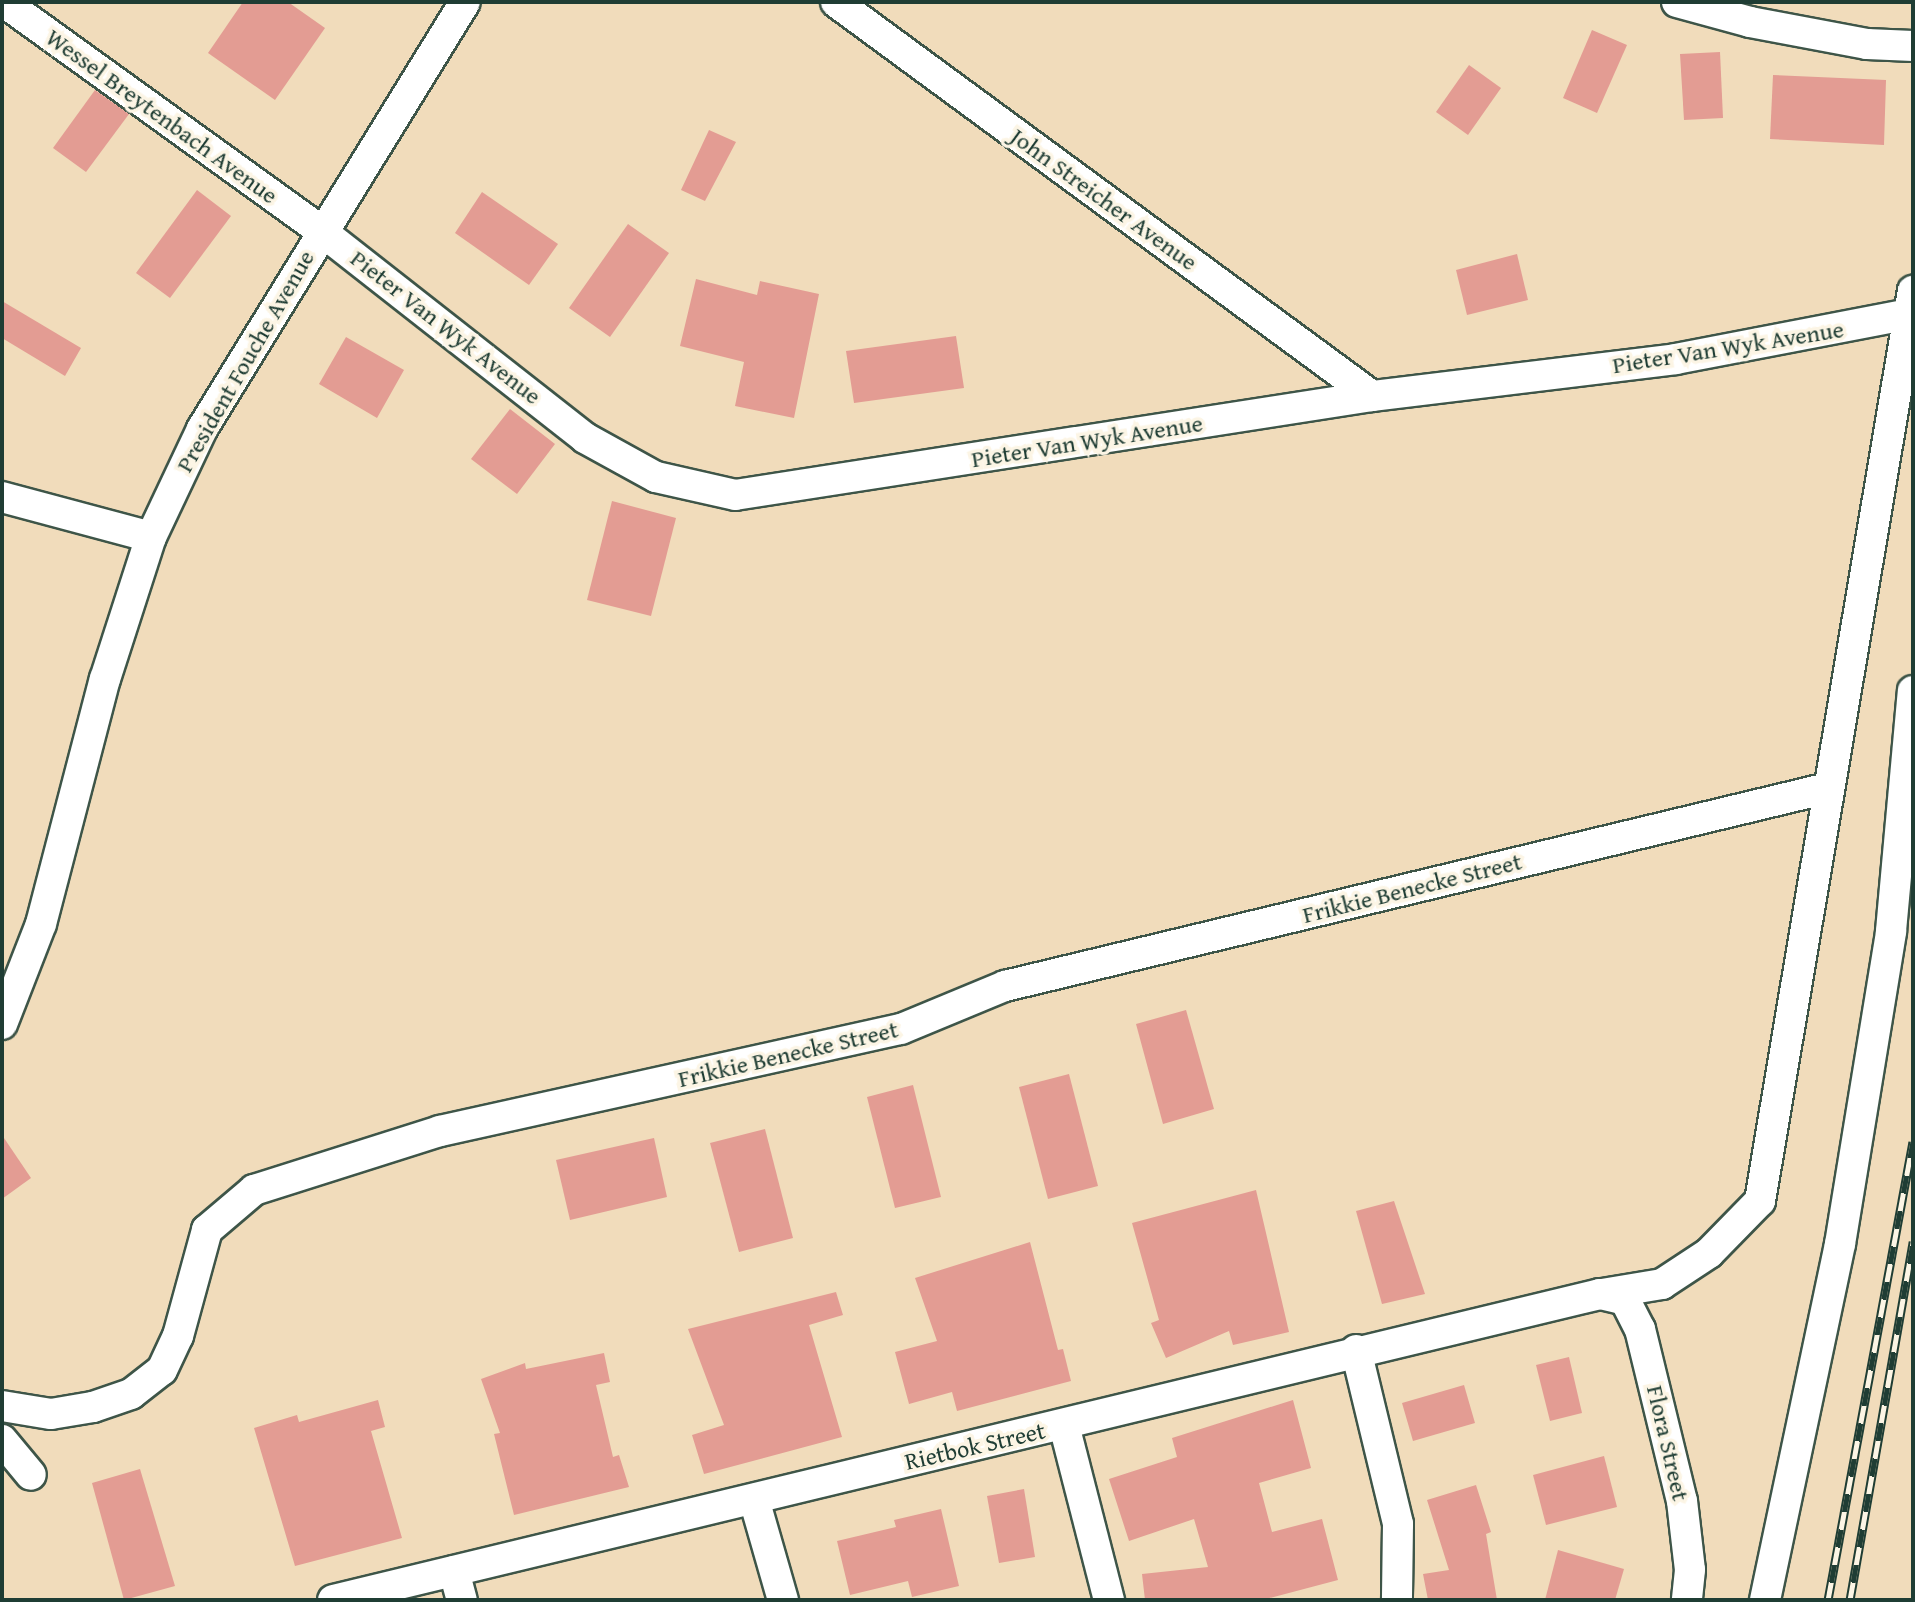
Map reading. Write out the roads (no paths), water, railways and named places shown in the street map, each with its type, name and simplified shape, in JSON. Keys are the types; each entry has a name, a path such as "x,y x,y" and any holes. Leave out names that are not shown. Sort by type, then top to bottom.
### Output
{"street":[{"name":"Wessel Breytenbach Avenue","path":"4,2 320,230"},
{"name":"President Fouche Avenue","path":"2,1024 41,924 105,679 151,537 202,429 320,230 465,2"},
{"name":"John Streicher Avenue","path":"836,2 1372,396"},
{"path":"1677,2 1867,44 1913,46"},
{"name":"Pieter Van Wyk Avenue","path":"320,230 585,438 656,477 735,495 1372,396 1676,359 1911,302"},
{"name":"Rietbok Street","path":"333,1600 458,1586 754,1499 1064,1425 1356,1350 1662,1284 1709,1253 1760,1201 1911,302"},
{"path":"2,497 151,537"},
{"path":"1765,1600 1840,1244 1891,931 1913,691"},
{"name":"Frikkie Benecke Street","path":"2,1406 51,1414 93,1407 131,1394 162,1370 178,1336 207,1230 254,1190 440,1131 887,1033 1005,986 1828,788"},
{"name":"Flora Street","path":"1608,1296 1632,1308 1662,1413 1687,1534 1687,1600"},
{"path":"1356,1350 1398,1524 1397,1600"},
{"path":"1064,1425 1109,1600"},
{"path":"2,1440 31,1475"},
{"path":"754,1499 783,1600"}],"railway":[{"path":"1828,1600 1913,1142"},
{"path":"1850,1600 1913,1241"}]}
